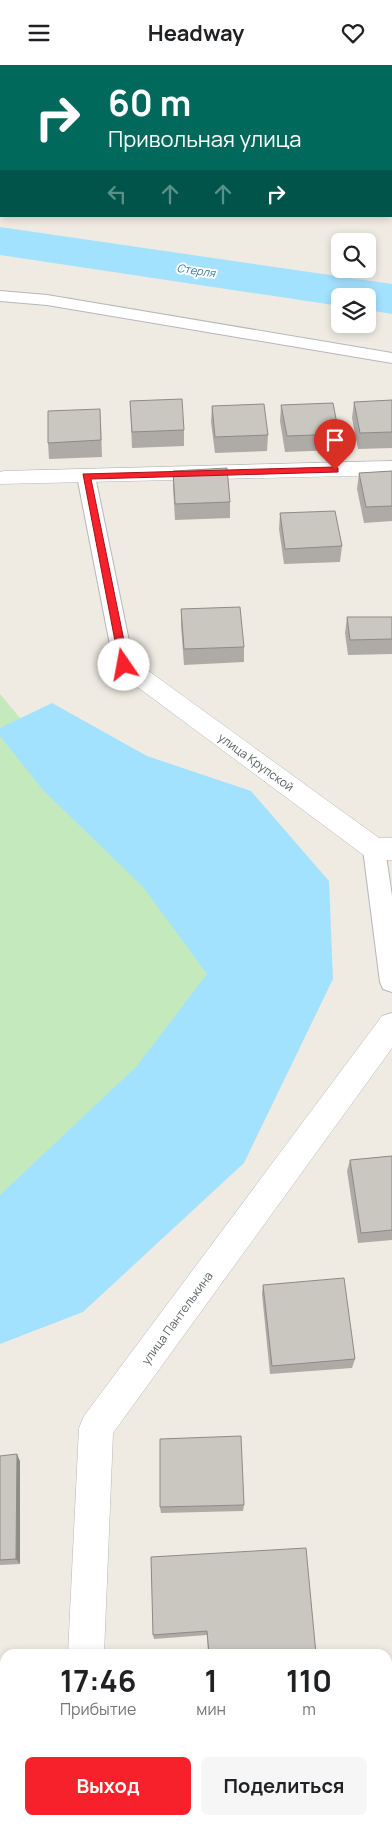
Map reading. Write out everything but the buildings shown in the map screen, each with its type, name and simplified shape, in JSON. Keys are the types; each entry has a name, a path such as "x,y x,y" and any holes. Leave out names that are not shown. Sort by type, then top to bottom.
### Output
{"street":[{"path":"2,478 392,468"},
{"name":"улица Крупской","path":"124,665 383,849"},
{"name":"улица Пантелькина","path":"86,1649 96,1428 392,1025"}],"lane":[{"path":"0,296 47,300 392,358"},
{"path":"86,476 124,665"},
{"path":"383,849 392,981"}],"green space":[{"path":"0,694 20,718 182,826 257,927 0,1243"}],"water":[{"path":"52,703 147,756 251,791 329,881 333,979 244,1163 83,1312 0,1344 0,1195 136,1067 207,974 143,887 43,790 0,736 0,728"}],"waterway":[{"name":"Стерля","path":"0,241 392,299"}],"route":[{"path":"124,665 86,476 335,470"}]}
